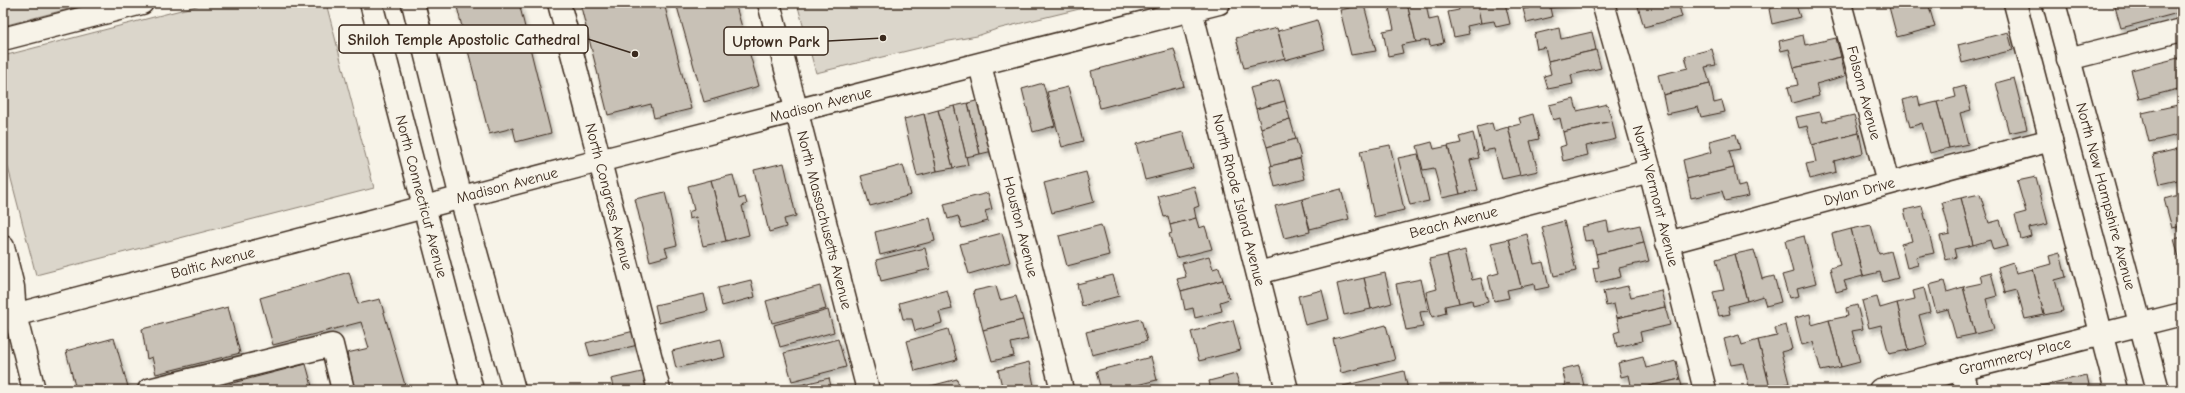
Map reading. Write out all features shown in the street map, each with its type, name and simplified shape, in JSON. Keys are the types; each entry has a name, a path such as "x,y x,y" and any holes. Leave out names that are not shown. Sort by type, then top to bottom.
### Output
{"street":[{"path":"3,39 142,3"},
{"name":"North Connecticut Avenue","path":"371,3 468,389"},
{"path":"413,3 461,198 514,390"},
{"name":"North Congress Avenue","path":"559,3 659,390"},
{"name":"North Massachusetts Avenue","path":"768,3 868,390"},
{"name":"Madison Avenue","path":"424,209 599,161 1219,3"},
{"name":"North Vermont Avenue","path":"1603,3 1650,171 1705,390"},
{"name":"Folsom Avenue","path":"1840,3 1888,183"},
{"path":"2015,3 2116,390"},
{"name":"North New Hampshire Avenue","path":"2054,3 2158,390"},
{"name":"North Rhode Island Avenue","path":"1191,10 1287,390"},
{"path":"2068,59 2182,30"},
{"name":"Houston Avenue","path":"980,65 1062,390"},
{"name":"Dylan Drive","path":"1667,243 2051,140"},
{"name":"Beach Avenue","path":"1258,274 1650,171"},
{"name":"Baltic Avenue","path":"9,317 424,209"},
{"path":"3,247 13,287 9,317 34,390"},
{"path":"2141,325 2182,314"},
{"name":"Grammercy Place","path":"1880,390 2141,325"},
{"path":"149,390 332,345 343,390"},
{"path":"1962,369 1967,390"}],"shaded area":[{"path":"3,3 91,3 3,26"},
{"path":"208,3 326,3 374,188 36,275 3,148 3,56"},
{"path":"797,3 1104,3 997,29 977,36 944,42 816,73"}],"building":[{"path":"456,3 519,3 551,133 516,142 513,128 489,134"},
{"path":"580,3 664,3 691,109 654,118 651,104 608,115"},
{"path":"676,3 735,3 759,86 704,102"},
{"path":"1388,3 1407,3 1416,42 1401,45 1403,53 1388,56 1383,31 1394,29"},
{"path":"1407,3 1426,3 1429,20 1438,18 1444,43 1430,46 1429,40 1416,42"},
{"path":"1458,3 1477,3 1481,23 1467,26 1469,34 1454,37 1448,12 1459,10"},
{"path":"1477,3 1505,3 1510,24 1496,27 1494,21 1481,23"},
{"path":"1529,3 1573,3 1550,8 1552,17 1527,23 1523,9 1530,8"},
{"path":"1637,3 1678,3 1682,17 1644,27"},
{"path":"1778,3 1805,3 1796,5 1800,17 1772,24 1769,9 1779,6"},
{"path":"1888,3 1928,3 1935,27 1897,37"},
{"path":"2114,3 2175,3 2178,13 2121,28"},
{"path":"1364,5 1376,51 1351,55 1340,10"},
{"path":"1317,20 1325,49 1285,60 1278,31"},
{"path":"1277,28 1285,58 1244,68 1236,38"},
{"path":"1559,28 1561,39 1592,32 1596,50 1548,61 1545,47 1537,49 1534,34"},
{"path":"2008,32 2013,50 1962,63 1958,45"},
{"path":"1803,35 1805,45 1836,38 1841,57 1794,68 1789,49 1781,51 1779,41"},
{"path":"1174,49 1184,86 1100,108 1091,71"},
{"path":"1712,49 1716,65 1705,67 1710,84 1663,95 1658,75 1688,68 1685,56"},
{"path":"1596,50 1601,68 1571,75 1573,84 1548,89 1544,76 1551,74 1548,61"},
{"path":"1841,57 1845,76 1816,84 1819,96 1792,103 1788,87 1798,85 1794,68"},
{"path":"2182,57 2182,88 2139,99 2131,70"},
{"path":"2014,78 2027,129 2009,133 1996,83"},
{"path":"1279,80 1285,101 1256,109 1250,88"},
{"path":"1043,83 1055,126 1033,132 1022,89"},
{"path":"1710,84 1714,103 1722,101 1725,112 1701,117 1698,107 1667,114 1663,95"},
{"path":"1965,86 1971,110 1960,113 1968,144 1949,148 1937,102 1956,97 1954,89"},
{"path":"1068,87 1083,141 1062,147 1047,92"},
{"path":"1918,96 1920,106 1937,102 1949,148 1930,153 1922,123 1910,127 1903,100"},
{"path":"984,99 997,150 980,154 968,103"},
{"path":"1574,99 1577,111 1607,104 1612,121 1563,132 1560,118 1553,120 1549,105"},
{"path":"1285,101 1290,119 1261,128 1256,109"},
{"path":"968,103 980,154 966,157 954,106"},
{"path":"2182,104 2182,134 2149,142 2142,113"},
{"path":"954,106 968,165 953,168 938,110"},
{"path":"938,110 953,168 937,171 924,114"},
{"path":"1820,112 1823,122 1854,115 1859,133 1812,145 1807,126 1799,128 1796,117"},
{"path":"924,114 937,171 917,176 904,119"},
{"path":"1533,114 1539,139 1530,141 1538,171 1520,175 1508,127 1521,124 1519,118"},
{"path":"1290,119 1296,139 1267,147 1261,128"},
{"path":"1612,121 1616,139 1586,146 1588,155 1563,161 1560,147 1566,145 1563,132"},
{"path":"1492,123 1494,131 1508,127 1520,175 1502,179 1494,149 1483,151 1477,127"},
{"path":"1183,132 1193,168 1145,180 1136,144"},
{"path":"1473,133 1479,158 1470,160 1478,190 1460,194 1448,146 1461,143 1459,137"},
{"path":"1859,133 1863,153 1834,161 1836,172 1810,179 1806,164 1816,162 1812,145"},
{"path":"1736,134 1740,149 1729,151 1734,168 1687,179 1683,160 1712,152 1709,141"},
{"path":"1296,139 1301,158 1272,166 1267,147"},
{"path":"1432,142 1434,149 1448,146 1460,194 1442,198 1434,168 1423,170 1417,146"},
{"path":"1390,145 1404,210 1374,217 1360,151"},
{"path":"2182,148 2182,179 2160,184 2153,155"},
{"path":"1418,154 1429,201 1410,205 1398,158"},
{"path":"1300,159 1305,179 1275,187 1270,166"},
{"path":"784,163 796,216 784,219 786,227 769,232 754,170"},
{"path":"903,165 911,195 870,206 861,176"},
{"path":"1734,168 1738,187 1746,185 1749,196 1725,201 1722,191 1691,198 1687,179"},
{"path":"1086,172 1094,202 1052,213 1044,183"},
{"path":"733,175 739,199 745,197 747,204 742,206 749,235 726,241 711,180"},
{"path":"2036,177 2048,224 2029,228 2031,236 2021,239 2015,215 2026,212 2017,181"},
{"path":"711,180 726,241 703,246 696,217 689,219 688,212 694,210 688,186"},
{"path":"1194,186 1199,206 1194,208 1196,218 1170,225 1168,216 1164,217 1158,196"},
{"path":"1341,189 1349,219 1310,229 1302,199"},
{"path":"665,192 677,245 665,248 668,256 650,261 635,199"},
{"path":"988,193 992,209 985,211 988,221 962,228 958,216 948,219 944,204"},
{"path":"1980,194 1989,223 2000,220 2008,246 1993,250 1990,240 1973,245 1961,198"},
{"path":"2182,194 2182,226 2172,228 2164,199"},
{"path":"1961,198 1973,245 1954,249 1956,257 1946,260 1940,236 1950,234 1942,202"},
{"path":"1302,199 1310,232 1284,238 1275,206"},
{"path":"1922,206 1934,253 1916,257 1918,265 1907,268 1901,244 1912,241 1904,210"},
{"path":"930,218 935,241 880,255 875,232"},
{"path":"1196,218 1199,228 1205,226 1212,249 1176,258 1169,234 1172,233 1170,225"},
{"path":"1564,221 1576,271 1554,276 1542,227"},
{"path":"1607,221 1609,232 1640,225 1644,243 1596,254 1593,240 1585,241 1582,227"},
{"path":"1101,225 1109,255 1067,266 1059,236"},
{"path":"1871,225 1879,254 1891,251 1898,278 1883,282 1880,272 1863,276 1851,229"},
{"path":"1851,229 1863,276 1844,281 1847,289 1836,292 1830,268 1840,265 1832,234"},
{"path":"1002,233 1010,262 969,274 960,244"},
{"path":"1527,234 1534,264 1543,262 1549,287 1535,290 1534,284 1521,287 1509,239"},
{"path":"1804,236 1816,283 1797,288 1799,296 1789,298 1782,275 1793,272 1785,241"},
{"path":"2182,237 2182,268 2174,239"},
{"path":"1509,239 1521,287 1507,290 1509,298 1494,301 1488,276 1499,273 1491,243"},
{"path":"1644,243 1649,261 1619,268 1621,277 1596,283 1593,268 1599,267 1596,254"},
{"path":"925,248 930,269 881,281 876,260"},
{"path":"1465,250 1472,280 1481,278 1488,302 1473,306 1472,300 1459,303 1447,255"},
{"path":"1754,250 1762,279 1774,276 1781,302 1766,306 1763,296 1747,301 1735,254"},
{"path":"2060,253 2066,277 2055,280 2063,311 2044,315 2033,269 2051,264 2049,256"},
{"path":"1735,254 1747,301 1728,306 1730,314 1719,316 1713,292 1724,290 1716,259"},
{"path":"1447,255 1459,303 1445,306 1446,313 1432,317 1426,292 1437,289 1429,259"},
{"path":"1209,256 1213,269 1219,267 1223,280 1181,291 1177,279 1186,277 1182,263"},
{"path":"2013,262 2016,273 2033,269 2044,315 2025,319 2017,290 2005,293 1998,267"},
{"path":"349,272 358,304 380,299 405,385 383,390 354,390 347,353 369,348 361,322 273,345 260,298"},
{"path":"1991,272 1997,296 1986,299 1994,329 1975,334 1963,287 1982,283 1980,275"},
{"path":"1385,273 1392,303 1371,309 1364,278"},
{"path":"1113,275 1119,296 1082,306 1077,284"},
{"path":"1364,278 1371,309 1344,315 1337,284"},
{"path":"1421,279 1428,311 1420,312 1423,327 1406,330 1396,284"},
{"path":"751,280 755,297 722,306 718,288"},
{"path":"1223,280 1229,299 1220,302 1222,311 1195,318 1193,308 1185,310 1181,291"},
{"path":"1944,281 1947,292 1963,287 1975,334 1956,338 1948,309 1936,312 1929,285"},
{"path":"820,286 826,309 772,323 766,301"},
{"path":"996,286 1000,300 1016,296 1023,320 983,330 973,291"},
{"path":"1628,286 1631,297 1661,290 1665,307 1617,318 1614,304 1606,306 1603,291"},
{"path":"1924,288 1930,312 1919,315 1927,345 1908,350 1897,303 1915,299 1913,291"},
{"path":"947,290 952,309 939,312 942,323 915,331 912,319 903,319 899,303"},
{"path":"1322,290 1329,319 1305,325 1298,296"},
{"path":"704,294 708,311 659,323 655,305"},
{"path":"1877,297 1880,308 1897,303 1908,350 1889,354 1881,325 1869,328 1862,301"},
{"path":"1857,305 1863,329 1852,331 1860,362 1841,367 1829,320 1848,316 1846,308"},
{"path":"228,307 240,353 156,374 152,357 147,359 142,329"},
{"path":"1665,307 1670,325 1640,332 1642,341 1617,347 1614,333 1620,331 1617,318"},
{"path":"828,310 834,332 780,347 774,325"},
{"path":"1810,314 1812,325 1829,320 1841,367 1821,371 1813,342 1802,345 1795,318"},
{"path":"1141,319 1147,341 1092,355 1086,332"},
{"path":"1023,320 1028,339 1011,343 1014,356 992,361 983,330"},
{"path":"1233,320 1241,350 1199,361 1191,332"},
{"path":"1386,325 1395,360 1341,373 1333,339"},
{"path":"1786,325 1792,349 1781,352 1789,383 1770,388 1758,340 1777,336 1775,328"},
{"path":"948,329 957,360 915,371 907,341"},
{"path":"634,331 638,345 590,356 586,343"},
{"path":"1739,335 1742,345 1758,340 1770,388 1750,390 1743,363 1731,365 1724,339"},
{"path":"114,338 129,390 76,390 66,351"},
{"path":"721,339 725,357 676,368 672,351"},
{"path":"838,339 846,367 792,381 784,353"},
{"path":"1151,357 1157,380 1116,390 1101,390 1096,371"},
{"path":"1643,357 1646,368 1676,361 1680,379 1632,390 1629,375 1621,377 1618,363"},
{"path":"1029,362 1035,390 1003,390 998,370"},
{"path":"306,364 313,390 206,390"},
{"path":"1579,365 1585,390 1558,390 1557,388 1566,385 1562,369"},
{"path":"646,371 649,385 629,390 614,390 611,379"},
{"path":"1404,371 1408,390 1344,390 1343,386"},
{"path":"1236,374 1240,387 1246,386 1247,390 1211,390 1209,381"},
{"path":"2087,375 2090,390 2040,390 2040,386"},
{"path":"829,378 832,390 779,390"},
{"path":"957,379 960,390 928,390 927,387"},
{"path":"1680,379 1683,390 1632,390"}],"place":[{"name":"Uptown Park","path":"883,38"},
{"name":"Shiloh Temple Apostolic Cathedral","path":"635,54"}]}
